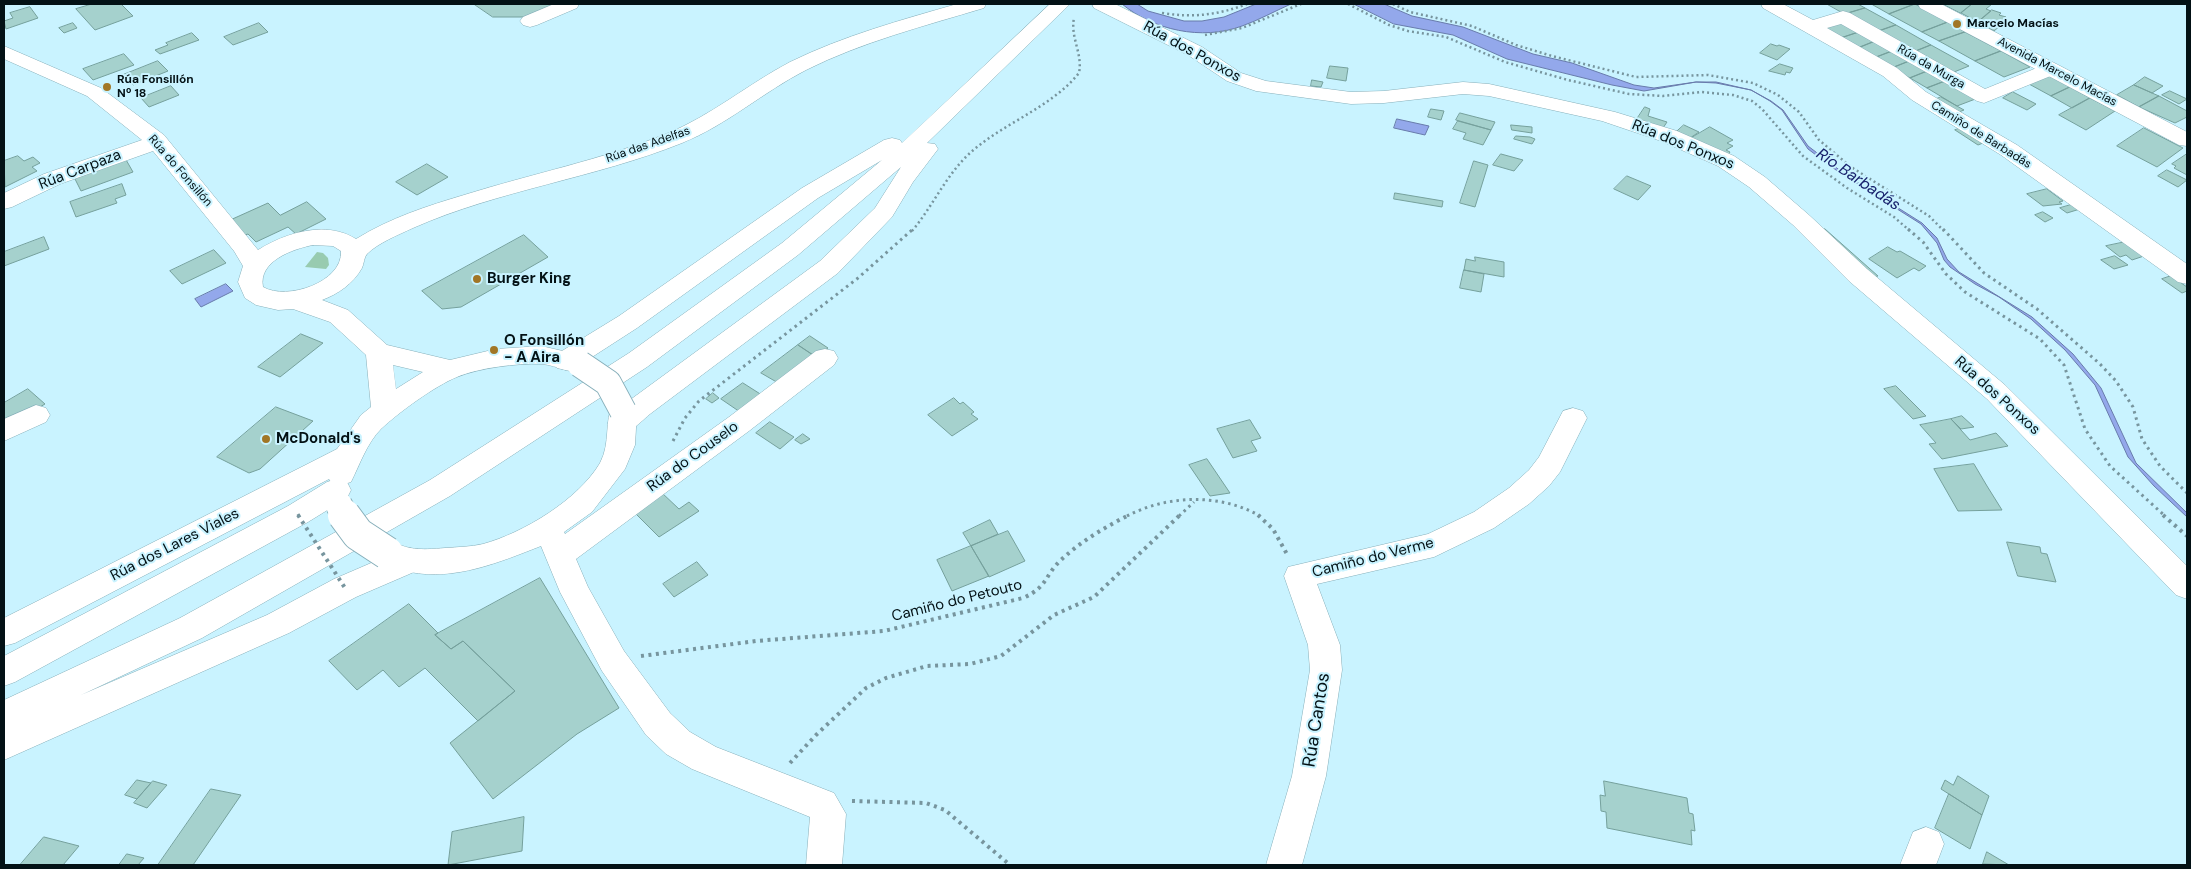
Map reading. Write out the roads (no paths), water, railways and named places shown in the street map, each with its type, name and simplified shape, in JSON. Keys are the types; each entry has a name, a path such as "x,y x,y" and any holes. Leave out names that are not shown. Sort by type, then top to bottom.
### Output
{"main road":[{"path":"530,21 570,4"},
{"name":"Rúa das Adelfas","path":"346,246 412,219 676,138 725,112 765,85 825,54 872,36 977,4"},
{"path":"4,716 191,628 440,488 638,360 790,249 904,153 1061,4"},
{"name":"Rúa dos Ponxos","path":"1101,4 1195,51 1234,77 1263,87 1336,97 1359,98 1444,89 1489,90 1608,116 1669,136 1726,161 1757,182 1801,220 1858,275 1996,392 2187,586"},
{"name":"Camiño de Barbadás","path":"1770,4 1890,72 1919,96 2009,150 2187,276"},
{"name":"Avenida Marcelo Macías","path":"1927,4 2187,140"},
{"name":"Rúa da Murga","path":"1812,27 1843,17 1984,97 2051,69"},
{"name":"Rúa do Fonsillón","path":"4,52 94,92 157,142 242,244 256,266"},
{"path":"573,362 810,193 886,150 930,115 973,88"},
{"path":"622,417 640,407 828,267 884,212 903,179 973,88"},
{"name":"Rúa Carpaza","path":"4,202 52,179 157,142"},
{"path":"313,237 346,246 353,261 342,277 329,287 295,300 279,301 265,299 255,293 250,286 250,276 256,266 266,256 280,247 313,237"},
{"path":"242,244 280,247"},
{"path":"339,316 342,277"},
{"path":"295,300 339,316 379,352 450,369"},
{"path":"379,352 385,411"},
{"path":"553,542 611,469 621,445 622,417 608,383 573,362 541,355 496,358 450,369 417,388 371,422 347,457 338,497 349,524 364,541 398,556 431,562 484,556 540,534 553,542 575,592 613,660 658,724 678,743 704,758 822,805 828,814 824,865"},
{"name":"Rúa do Couselo","path":"553,542 739,424 826,358"},
{"path":"4,431 36,415"},
{"name":"Camiño do Verme","path":"1299,576 1434,545 1484,520 1519,496 1538,478 1550,464 1573,418"},
{"name":"Rúa dos Lares Viales","path":"4,632 347,457"},
{"path":"4,672 298,514 338,497"},
{"path":"4,745 278,624 345,588 398,556"},
{"name":"Rúa Cantos","path":"1284,865 1309,776 1326,664 1324,645 1299,576"}],"water":[{"path":"1122,4 1137,4 1148,11 1184,21 1202,21 1224,17 1256,4 1291,4 1242,26 1211,33 1179,30 1163,26 1148,21"},
{"path":"1354,4 1384,4 1412,16 1463,27 1533,54 1572,63 1634,85 1654,88 1696,82 1644,91 1612,85 1507,59 1453,35 1394,24"},
{"path":"1696,82 1716,82 1751,90 1716,83"},
{"path":"1751,90 1783,110 1808,146 1846,175 1922,223 1937,238 1947,259 1959,272 2032,317 2073,354 2101,388 2136,463 2187,513 2187,517 2154,486 2128,457 2095,385 2065,350 2031,319 1950,267 1944,260 1937,243 1921,224 1840,173 1808,149 1782,110"},
{"path":"1397,119 1429,126 1425,135 1394,128"},
{"path":"226,284 233,291 201,307 195,299"}],"place":[{"name":"Marcelo Macías","path":"1957,24"},
{"name":"Rúa Fonsillón Nº 18","path":"107,87"},
{"name":"Burger King","path":"477,279"},
{"name":"O Fonsillón - A Aira","path":"494,350"},
{"name":"McDonald's","path":"266,439"}],"water label":[{"name":"Río Barbadás","path":"1858,180"}]}
